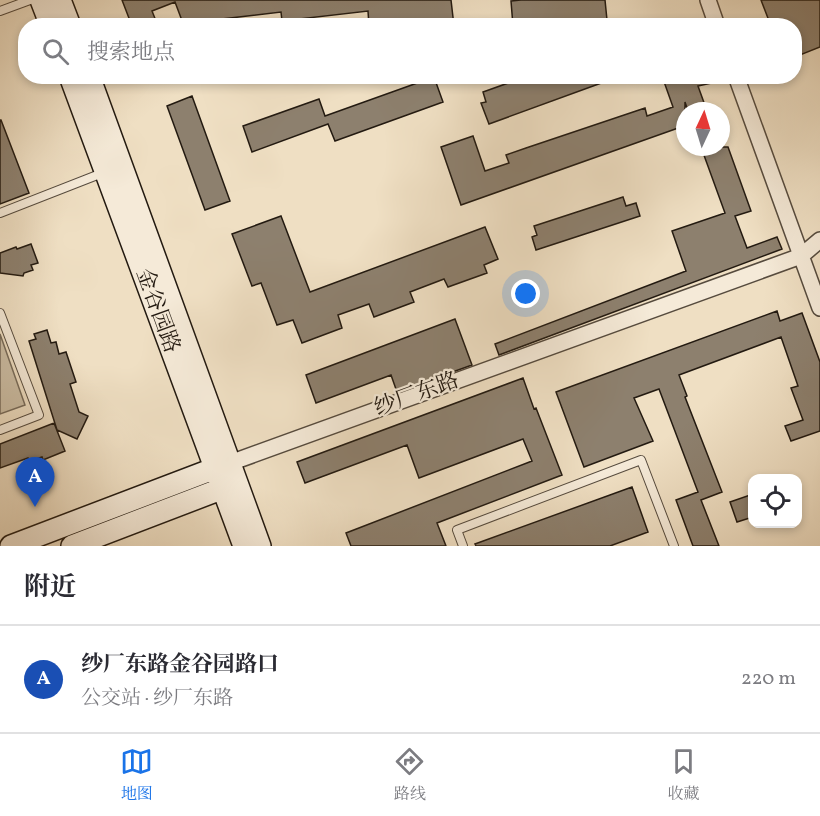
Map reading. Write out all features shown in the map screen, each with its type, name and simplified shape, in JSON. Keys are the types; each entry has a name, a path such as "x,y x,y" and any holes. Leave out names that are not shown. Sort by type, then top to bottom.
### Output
{"main road":[{"path":"41,0 48,18"},
{"path":"60,0 67,18"},
{"name":"金谷园路","path":"74,84 113,169 223,465 244,546"},
{"name":"金谷园路","path":"91,84 113,169"},
{"name":"纱厂东路","path":"11,546 223,465"},
{"path":"72,546 230,486"},
{"name":"金谷园路","path":"230,486 260,546"}],"street":[{"path":"708,0 714,18"},
{"path":"739,84 820,308"},
{"name":"纱厂东路","path":"223,465 801,256 820,240"}],"lane":[{"path":"0,12 30,0"},
{"path":"0,213 113,169"},
{"path":"0,313 39,415 0,430"},
{"path":"463,546 457,530 641,460 674,546"}],"shaded area":[{"path":"0,334 25,405 0,414"}],"building":[{"path":"122,0 451,0 453,18 368,18 368,11 308,18 282,18 281,12 230,18 181,18 175,2 152,11 155,18 129,18"},
{"path":"605,0 607,18 512,18 511,1"},
{"path":"761,0 820,0 820,47 802,54 802,18 768,18"},
{"path":"414,84 437,84 443,102 335,141 328,124 252,152 243,126 319,99 325,116"},
{"path":"506,84 599,84 489,124 481,103 486,102 483,92"},
{"path":"665,84 707,84 698,86 704,102 676,102 676,129 461,205 441,147 473,136 485,171 509,163 506,155 526,148 645,108 647,116 673,107"},
{"path":"192,96 230,201 205,210 167,106"},
{"path":"0,120 29,193 0,204"},
{"path":"730,153 751,211 735,216 747,248 777,237 782,249 499,355 495,344 686,271 672,231 725,213 704,156 730,156"},
{"path":"623,197 626,206 636,203 640,216 536,250 532,237 537,235 534,226"},
{"path":"281,216 310,292 485,227 498,259 484,265 487,273 448,287 444,279 410,292 414,302 374,317 369,304 338,315 342,328 302,343 293,320 277,325 261,283 252,286 232,234"},
{"path":"31,244 38,263 31,265 33,270 24,273 23,276 0,273 0,253"},
{"path":"777,311 780,321 802,313 820,362 820,431 791,441 785,426 803,420 791,388 798,386 781,337 679,375 687,396 685,397 722,492 701,500 719,546 693,546 676,500 698,492 659,389 634,398 653,441 584,467 556,392"},
{"path":"455,319 472,365 397,392 391,375 316,403 306,375"},
{"path":"47,330 51,343 56,342 59,354 66,352 76,382 70,384 79,412 88,416 77,439 57,430 29,341 36,339 34,334"},
{"path":"523,378 562,475 437,523 446,546 351,546 346,533 532,461 523,439 419,478 407,445 305,483 297,462"},
{"path":"54,423 65,451 43,460 42,457 30,461 28,458 0,468 0,444"},
{"path":"632,487 648,532 610,546 476,546 475,544"},
{"path":"748,496 748,519 737,522 730,502"}],"place":[{"name":"纱厂东路金谷园路口","path":"35,507"}]}
